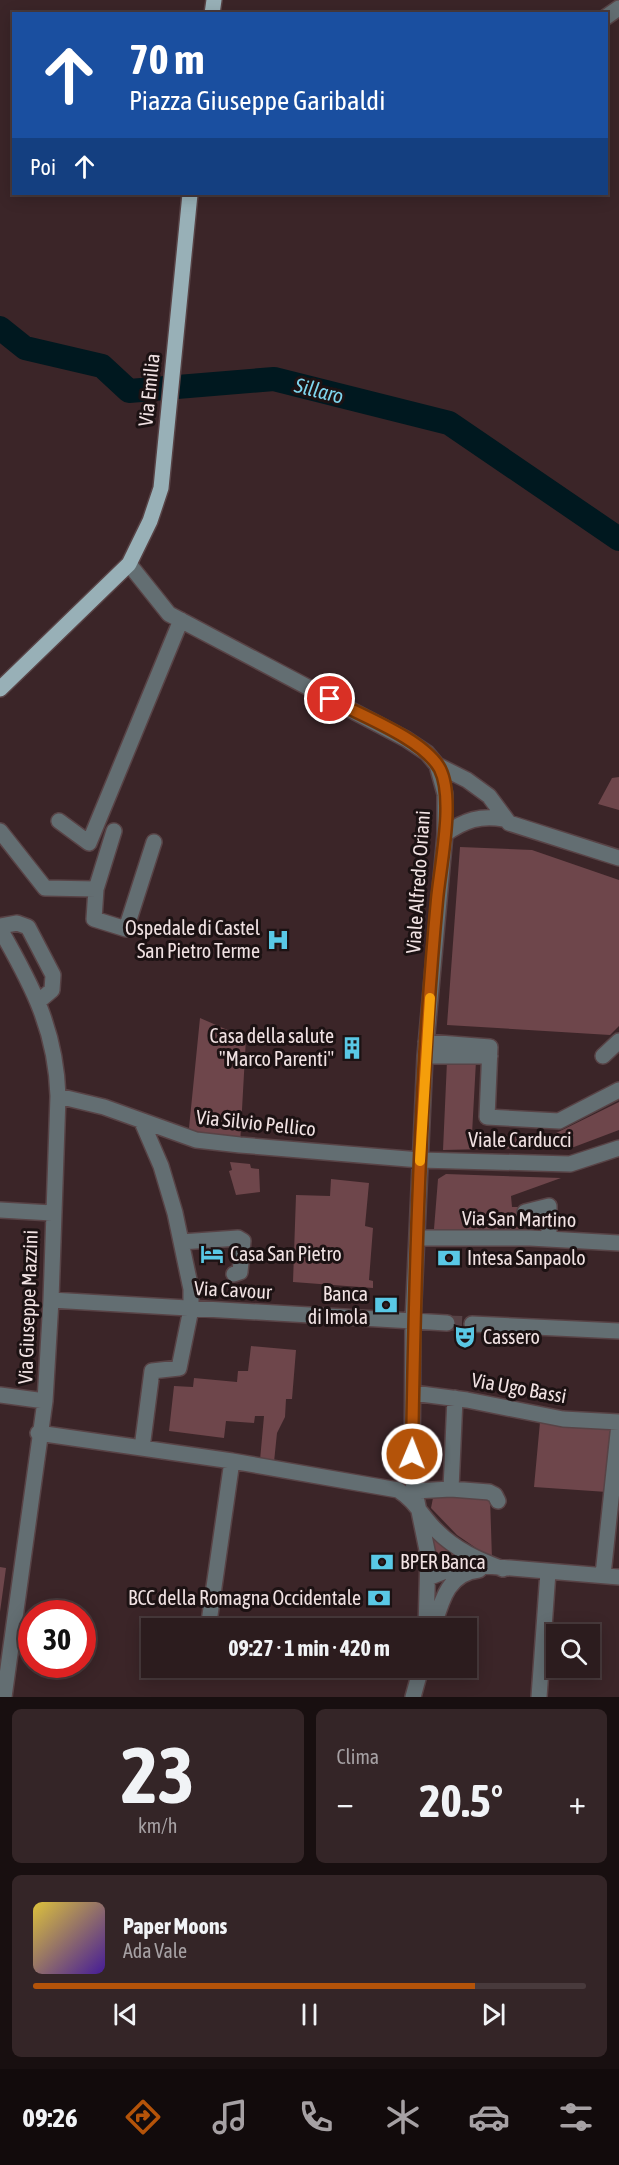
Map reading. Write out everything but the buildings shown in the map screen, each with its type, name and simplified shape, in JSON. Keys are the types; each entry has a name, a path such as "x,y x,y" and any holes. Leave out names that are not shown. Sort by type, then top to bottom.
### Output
{"main road":[{"name":"Via Emilia","path":"0,689 129,564 150,521 161,488 190,195"}],"street":[{"path":"129,564 156,601 181,620 406,739 427,753 437,765 467,780 489,796 509,823 619,858"},
{"path":"59,821 89,843 181,620"},
{"name":"Viale Alfredo Oriani","path":"426,1618 428,1578 425,1533 412,1477 413,1322 426,1049 445,834 445,794 437,765"},
{"path":"445,834 472,818 488,816 504,819"},
{"path":"0,831 45,888 96,889"},
{"path":"114,831 96,889 94,919 126,929 154,842"},
{"path":"0,928 17,923 28,927 53,975 52,990 39,1000"},
{"name":"Via Giuseppe Mazzini","path":"0,928 39,1000 52,1039 57,1068 58,1096 45,1401 38,1433 4,1697"},
{"path":"603,1056 619,1041"},
{"path":"426,1049 490,1052 487,1118 559,1121 619,1090"},
{"name":"Via Silvio Pellico","path":"58,1096 104,1107 196,1140 420,1160"},
{"path":"142,1122 161,1166 191,1289 191,1309 179,1368 152,1371 142,1448"},
{"name":"Viale Carducci","path":"420,1160 570,1164 619,1148"},
{"path":"525,1212 549,1206 549,1239"},
{"path":"0,1210 52,1214"},
{"path":"181,1242 238,1238 243,1241 240,1272 234,1274"},
{"name":"Via San Martino","path":"417,1238 549,1239 619,1244"},
{"name":"Via Cavour","path":"51,1300 447,1323"},
{"path":"472,1324 619,1332"},
{"name":"Via Ugo Bassi","path":"413,1394 455,1398 563,1419 619,1423"},
{"path":"0,1395 45,1401"},
{"path":"451,1489 455,1398"},
{"path":"603,1575 619,1423"},
{"path":"38,1433 232,1461 384,1487 417,1498 451,1489 489,1492 495,1495 498,1501"},
{"path":"210,1618 232,1461"},
{"path":"417,1498 435,1530 455,1546 480,1561 503,1569"},
{"path":"428,1578 464,1564 503,1569 619,1576"},
{"path":"438,1618 452,1583 464,1574 503,1569"},
{"path":"539,1697 548,1572"},
{"path":"413,1697 418,1678"}],"shaded area":[{"path":"619,777 619,810 598,804 612,778"},
{"path":"460,847 532,850 619,880 619,1026 610,1035 447,1025"},
{"path":"200,1018 246,1038 240,1145 188,1138"},
{"path":"447,1061 476,1061 472,1134 550,1136 619,1102 619,1130 574,1147 443,1150"},
{"path":"230,1162 250,1164 251,1168 259,1169 260,1192 236,1195 229,1171 232,1170"},
{"path":"446,1174 561,1178 511,1196 512,1207 521,1207 522,1235 434,1229 438,1179"},
{"path":"331,1179 369,1183 365,1226 373,1228 369,1280 373,1281 373,1288 293,1282 296,1195 330,1196"},
{"path":"251,1346 296,1350 292,1399 286,1399 285,1417 277,1433 274,1462 260,1460 264,1416 255,1416 254,1423 226,1421 224,1438 169,1431 174,1386 193,1387 194,1378 237,1382 238,1371 248,1371"},
{"path":"540,1422 611,1429 607,1492 534,1487"},
{"path":"448,1494 490,1497 492,1559 457,1535 431,1508 433,1498"},
{"path":"433,1539 435,1539 458,1559 437,1566"},
{"path":"0,1567 6,1568 0,1612"}],"waterway":[{"name":"Sillaro","path":"0,328 25,348 102,366 129,391 274,379 449,423 619,539"}],"tunnel":[{"path":"447,1323 472,1324"}],"slow traffic":[{"path":"420,1161 430,998"}],"place":[{"name":"Ospedale di Castel San Pietro Terme","path":"278,940"},
{"name":"Casa della salute \"Marco Parenti\"","path":"352,1048"},
{"name":"Casa San Pietro","path":"212,1254"},
{"name":"Intesa Sanpaolo","path":"449,1258"},
{"name":"Banca di Imola","path":"386,1305"},
{"name":"Cassero","path":"465,1337"},
{"name":"BPER Banca","path":"382,1562"},
{"name":"BCC della Romagna Occidentale","path":"379,1598"}],"route":[{"path":"330,699 406,739 427,753 440,769 445,794 445,834 437,898 421,1141 413,1322 412,1454"}]}
